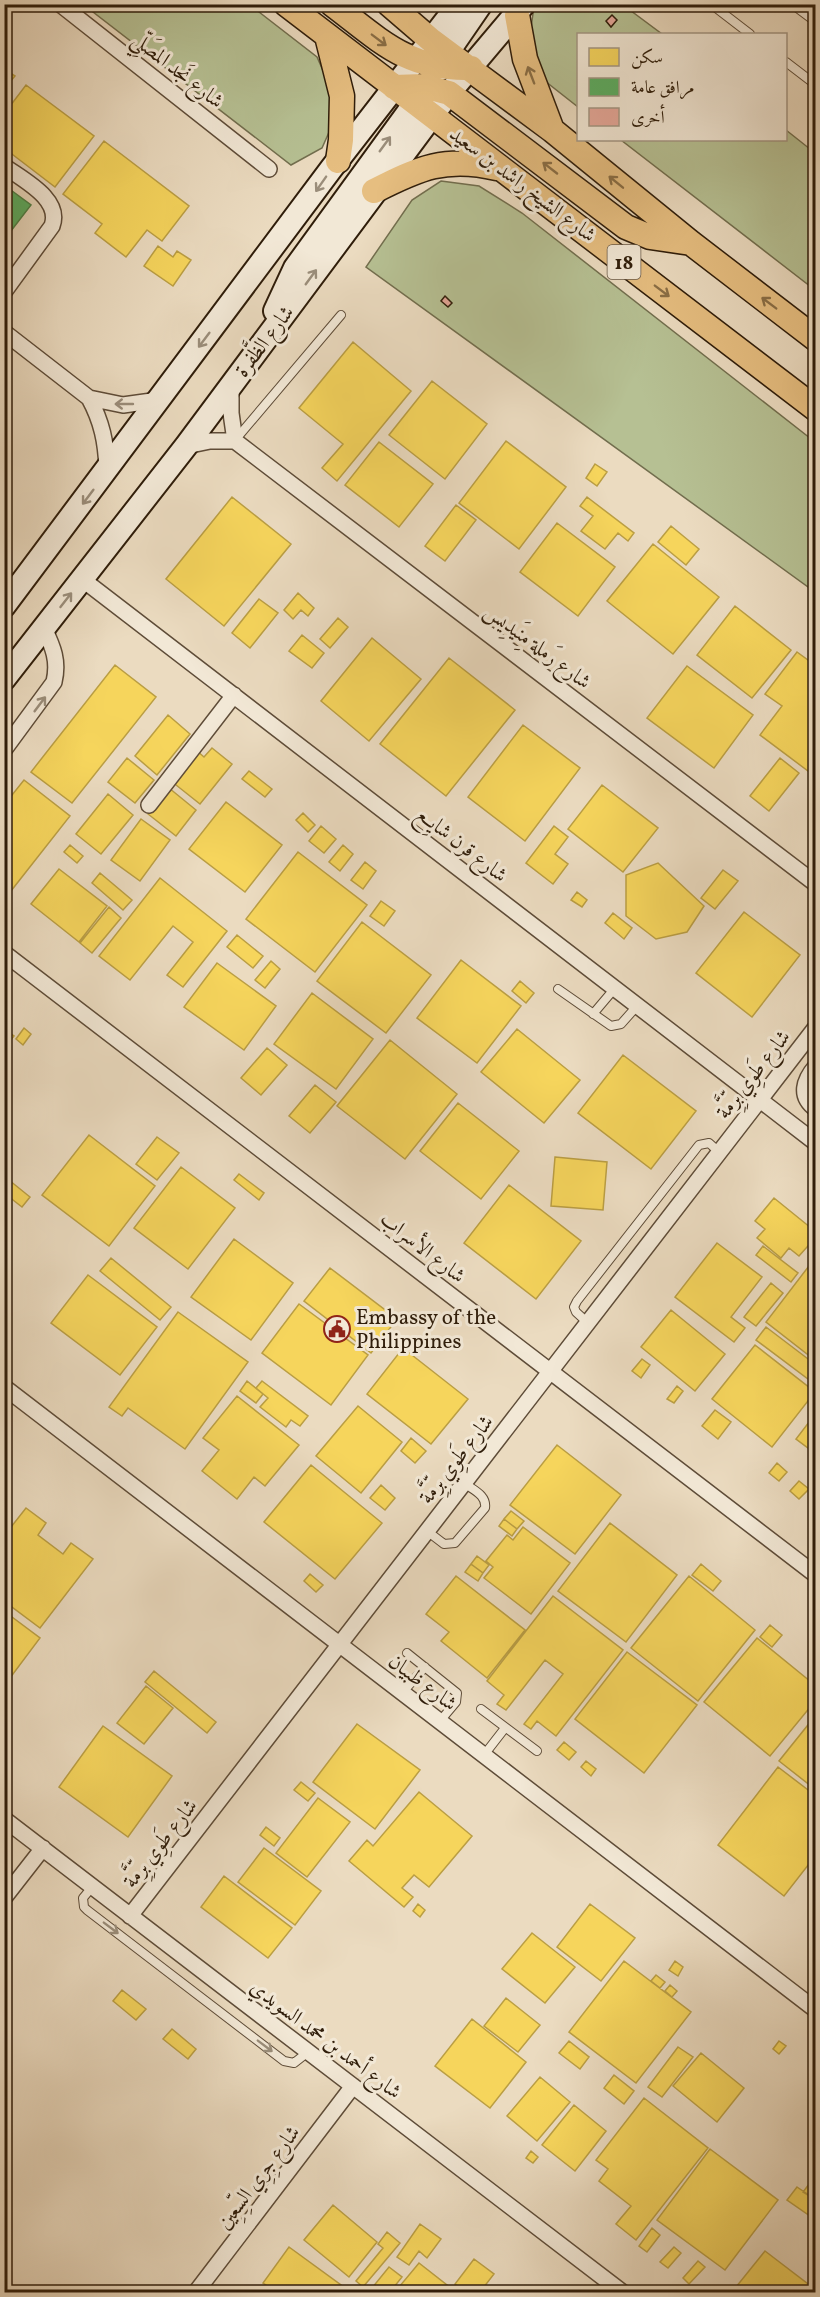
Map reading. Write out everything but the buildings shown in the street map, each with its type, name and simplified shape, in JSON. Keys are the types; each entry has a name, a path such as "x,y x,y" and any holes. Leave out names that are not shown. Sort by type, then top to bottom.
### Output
{"main road":[{"name":"شارع الشيخ راشد بن سعيد","path":"286,4 394,87 471,68 816,339"},
{"path":"332,4 432,77 626,227 650,237 691,243"},
{"name":"شارع الشيخ راشد بن سعيد","path":"389,4 432,77 504,170 816,409"},
{"name":"شارع الظَّفرة","path":"4,679 186,446 374,192 432,77 459,4"},
{"path":"268,336 279,300 295,268 432,77 481,4"},
{"path":"520,10 525,59 552,130"},
{"name":"شارع الظَّفرة","path":"4,606 394,87 471,68 520,10"},
{"path":"327,36 342,96 338,161"},
{"path":"374,192 403,177 441,164 457,162 504,170"}],"street":[{"name":"شارع نَجد المصَلِّي","path":"60,4 269,170"},
{"path":"4,166 45,197 54,209 55,218 52,226 4,292"},
{"path":"4,332 89,398 100,417 104,431 107,471"},
{"path":"186,446 210,441 235,441 231,413 231,385"},
{"path":"89,398 123,405 159,400"},
{"name":"شارع رَملة مِنَيدِيس","path":"235,441 816,884"},
{"name":"شارع قرن شايِع","path":"82,579 816,1143"},
{"path":"4,750 50,690 57,672 56,655 44,628"},
{"path":"149,805 234,695"},
{"name":"شارع الأسراب","path":"4,953 816,1575"},
{"name":"شارع طَوِي بِرِّمَّة","path":"130,1916 816,1027"},
{"path":"816,1066 805,1081 804,1087 807,1100 816,1109"},
{"name":"شارع ظبيان","path":"4,1387 816,2010"},
{"name":"شارع أحمد بن محمد السويدي","path":"4,1819 622,2292"},
{"path":"4,1898 43,1848"},
{"name":"شارع جِرِي السِّعِين","path":"196,2292 353,2086"}],"lane":[{"path":"711,4 749,33"},
{"path":"792,4 816,22"},
{"path":"787,63 816,85"},
{"path":"235,441 341,315"},
{"path":"593,1014 615,988"},
{"path":"558,989 606,1025 616,1026 625,1021 637,1006"},
{"path":"588,1323 576,1312 574,1307 577,1301 699,1145 709,1143 719,1152"},
{"path":"427,1531 444,1544 455,1543 484,1508 486,1505 483,1497 464,1483"},
{"path":"407,1653 457,1693 456,1702 440,1722"},
{"path":"402,1693 425,1667"},
{"path":"481,1709 537,1751"},
{"path":"484,1755 505,1728"},
{"path":"93,1887 85,1894 82,1902 84,1907 96,1917 284,2061 294,2063 308,2052"}],"green space":[{"path":"84,5 250,5 317,57 336,100 334,121 322,148 291,165"},
{"path":"536,5 623,5 661,33 577,33 577,106 545,81 529,41"},
{"path":"787,131 815,153 815,290 622,141 787,141"},
{"path":"441,181 479,186 522,213 815,442 815,592 366,267 412,200"}],"place":[{"name":"Embassy of the Philippines","path":"337,1329"}]}
